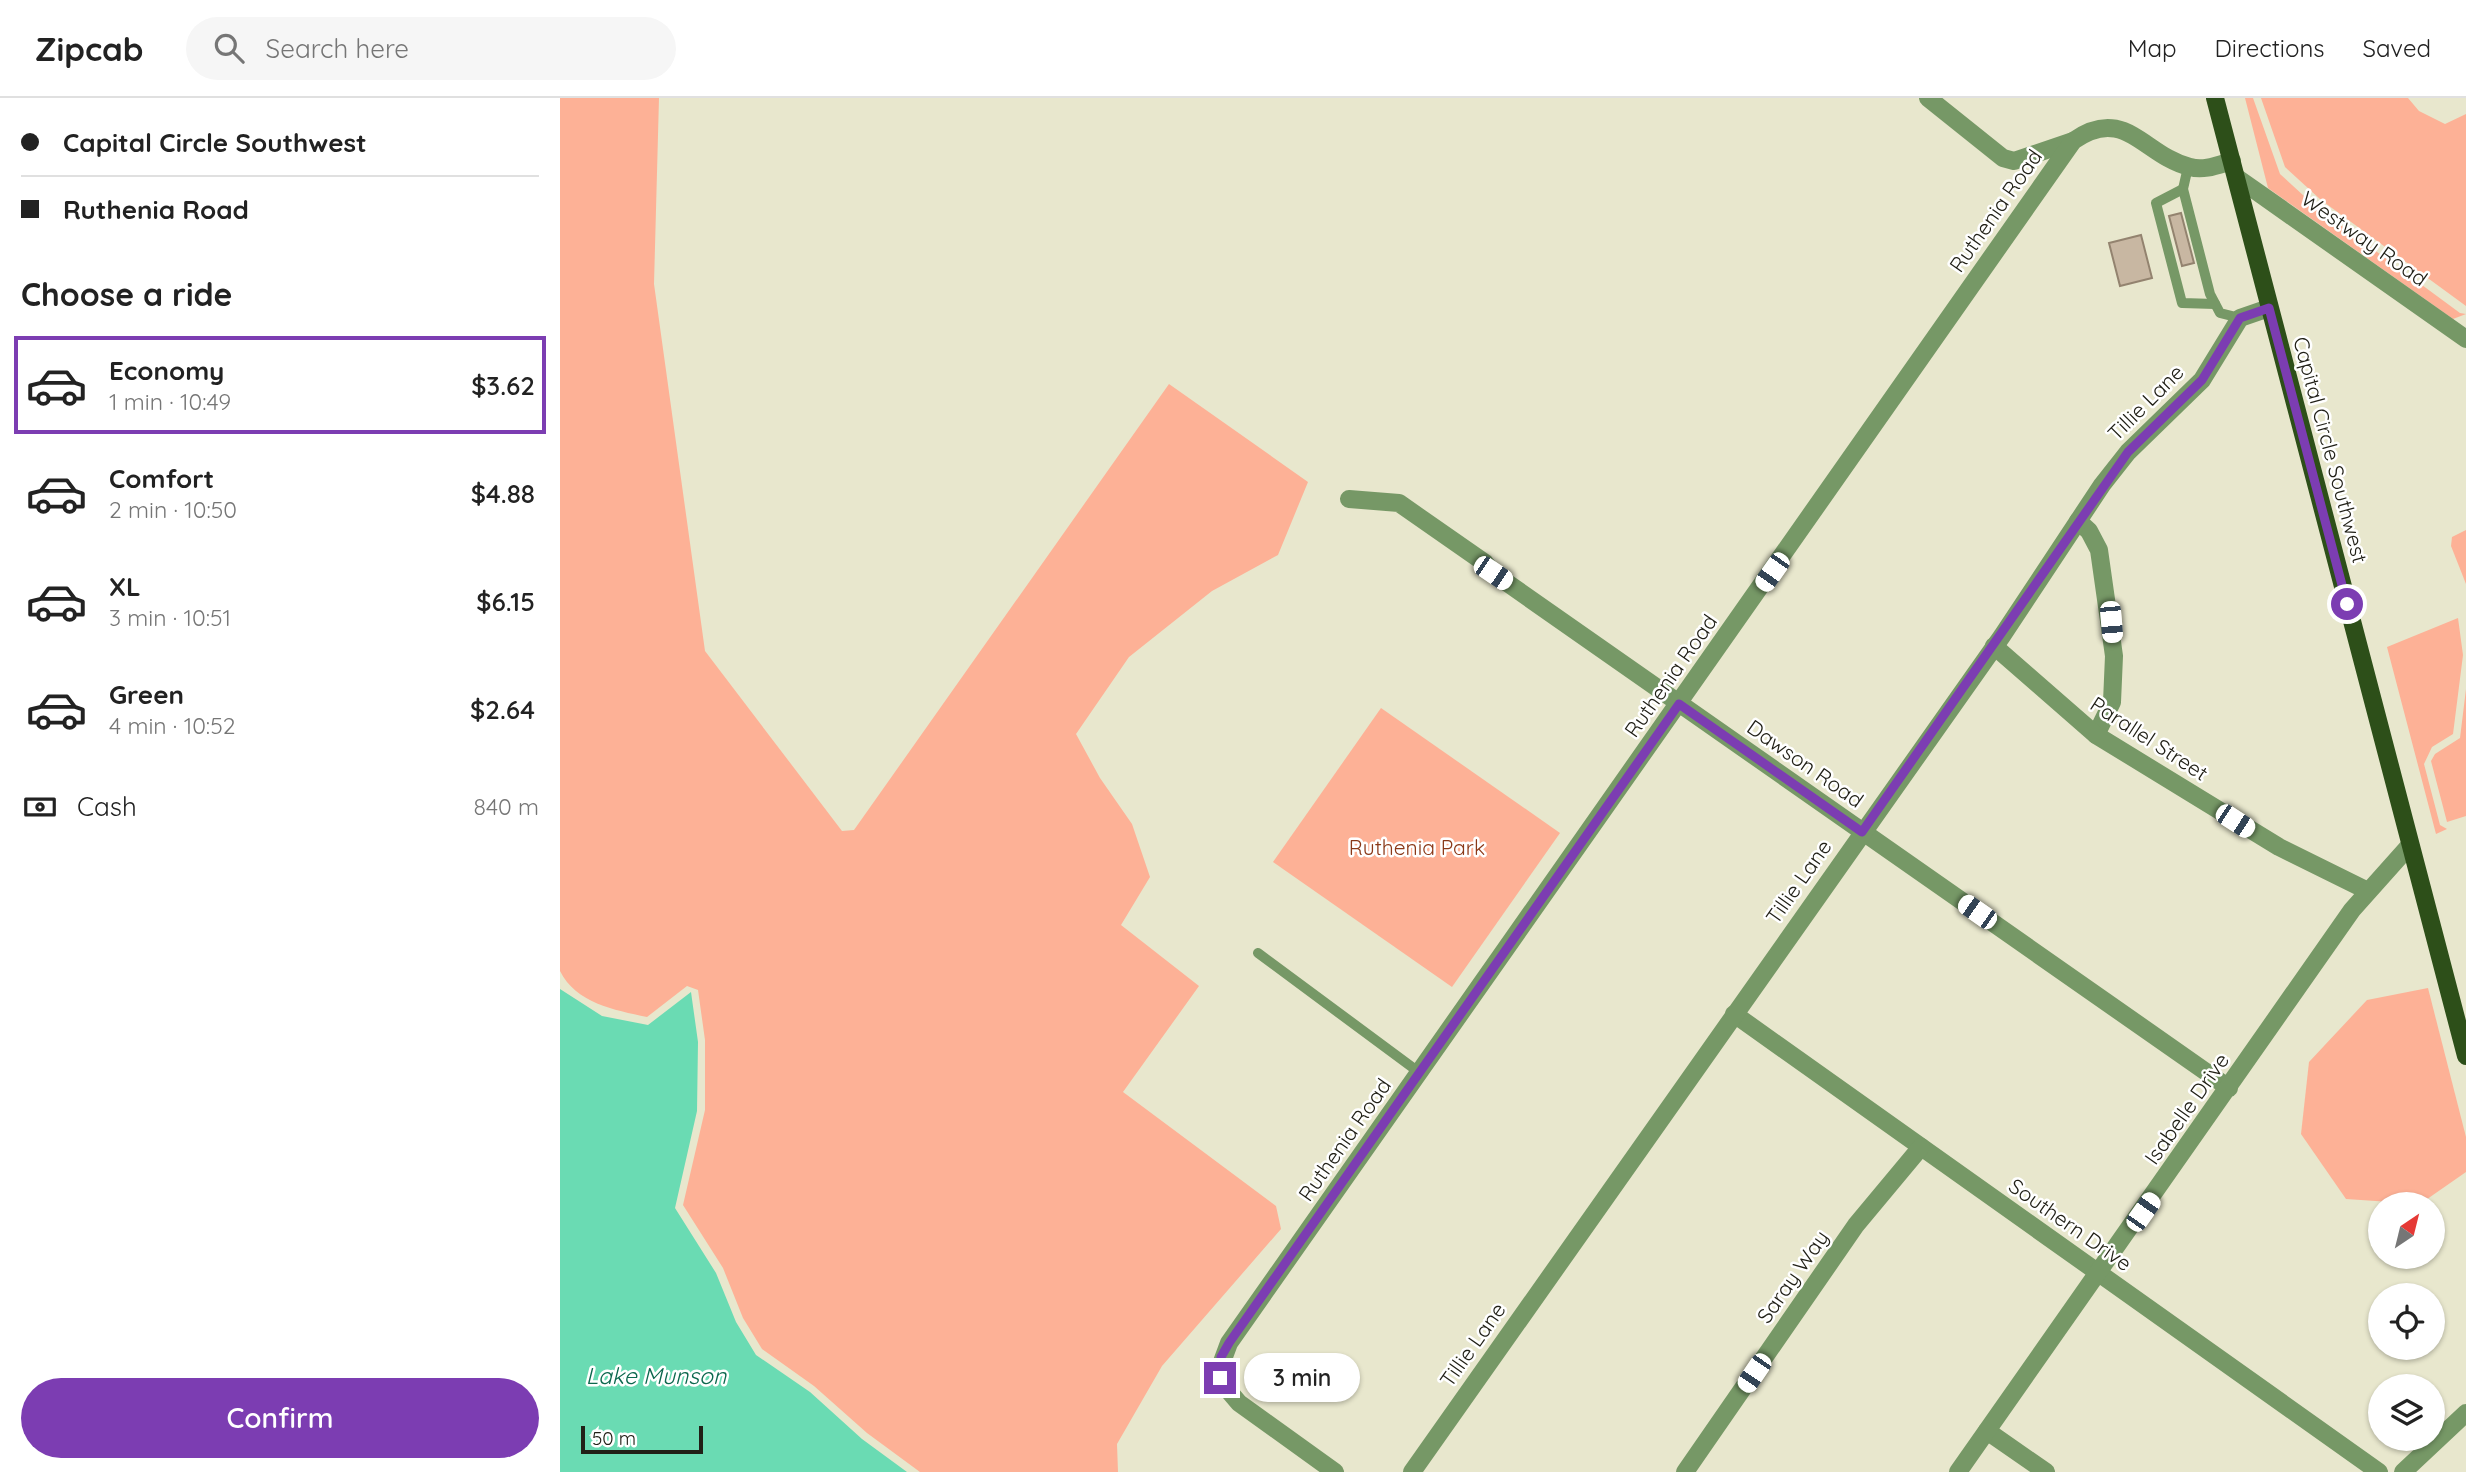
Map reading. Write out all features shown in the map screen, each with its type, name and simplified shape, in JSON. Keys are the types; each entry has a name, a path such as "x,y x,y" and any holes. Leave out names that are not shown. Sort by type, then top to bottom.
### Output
{"main road":[{"name":"Capital Circle Southwest","path":"2215,98 2466,1056"}],"street":[{"path":"1928,98 2003,158 2014,161 2073,141"},
{"name":"Ruthenia Road","path":"1335,1472 1239,1403 1222,1383 1221,1357 1229,1343 2073,141 2095,128 2120,129 2188,167"},
{"path":"2188,167 2234,169"},
{"name":"Westway Road","path":"2234,169 2466,340"},
{"path":"2240,318 2269,308"},
{"name":"Tillie Lane","path":"1412,1472 1994,646 2078,521 2128,452 2202,380 2240,318"},
{"name":"Dawson Road","path":"1349,499 1399,503 1419,514 1485,563 1493,573 2229,1088"},
{"path":"2078,521 2089,531 2099,550 2114,656 2112,702 2096,736"},
{"name":"Parallel Street","path":"1994,646 2096,736 2279,847 2368,891"},
{"name":"Isabelle Drive","path":"1958,1472 2368,891 2410,845"},
{"name":"Southern Drive","path":"1734,1014 2379,1472"},
{"name":"Saray Way","path":"1685,1472 1856,1225 1921,1147"},
{"path":"2403,1472 2466,1413"},
{"path":"1987,1432 2046,1472"}],"lane":[{"path":"2188,167 2183,189 2215,304 2220,313 2240,318"},
{"path":"2183,189 2156,204 2182,303 2215,304"},
{"path":"1258,953 1420,1073"}],"green space":[{"path":"560,98 659,98 654,284 705,651 842,831 854,830 1169,384 1308,482 1278,555 1212,591 1129,657 1076,734 1100,778 1132,824 1150,877 1121,925 1199,986 1123,1092 1276,1206 1281,1229 1162,1366 1117,1444 1118,1472 920,1472 867,1433 814,1386 762,1349 743,1318 723,1268 683,1205 705,1110 705,1040 698,990 687,986 647,1017 609,1008 586,998 567,982 560,971"},
{"path":"2245,98 2253,98 2280,174 2316,207 2460,313 2466,314 2453,319 2268,188"},
{"path":"2261,98 2408,98 2419,111 2445,124 2466,114 2466,306 2321,200 2285,167"},
{"path":"2466,530 2466,584 2451,546 2452,537"},
{"path":"2458,618 2463,655 2453,734 2432,747 2424,764 2440,825 2447,829 2436,834 2387,647"},
{"path":"2466,689 2466,816 2447,822 2431,761 2435,754 2460,738"},
{"name":"Ruthenia Park","path":"1381,708 1560,833 1452,987 1273,862"},
{"path":"2428,988 2466,1137 2466,1172 2437,1192 2368,1192 2368,1200 2346,1199 2301,1134 2309,1062 2367,1000"}],"water":[{"name":"Lake Munson","path":"560,989 602,1016 648,1025 691,992 698,1042 697,1111 675,1208 716,1273 736,1322 756,1355 810,1392 862,1439 907,1472 560,1472"}],"building":[{"path":"2181,213 2194,263 2182,266 2169,216"},
{"path":"2141,235 2152,278 2120,286 2109,243"}],"route":[{"path":"1220,1378 1221,1357 1229,1343 1679,704 1862,832 2001,636 2102,485 2128,452 2202,380 2240,318 2269,308 2347,604"}]}
